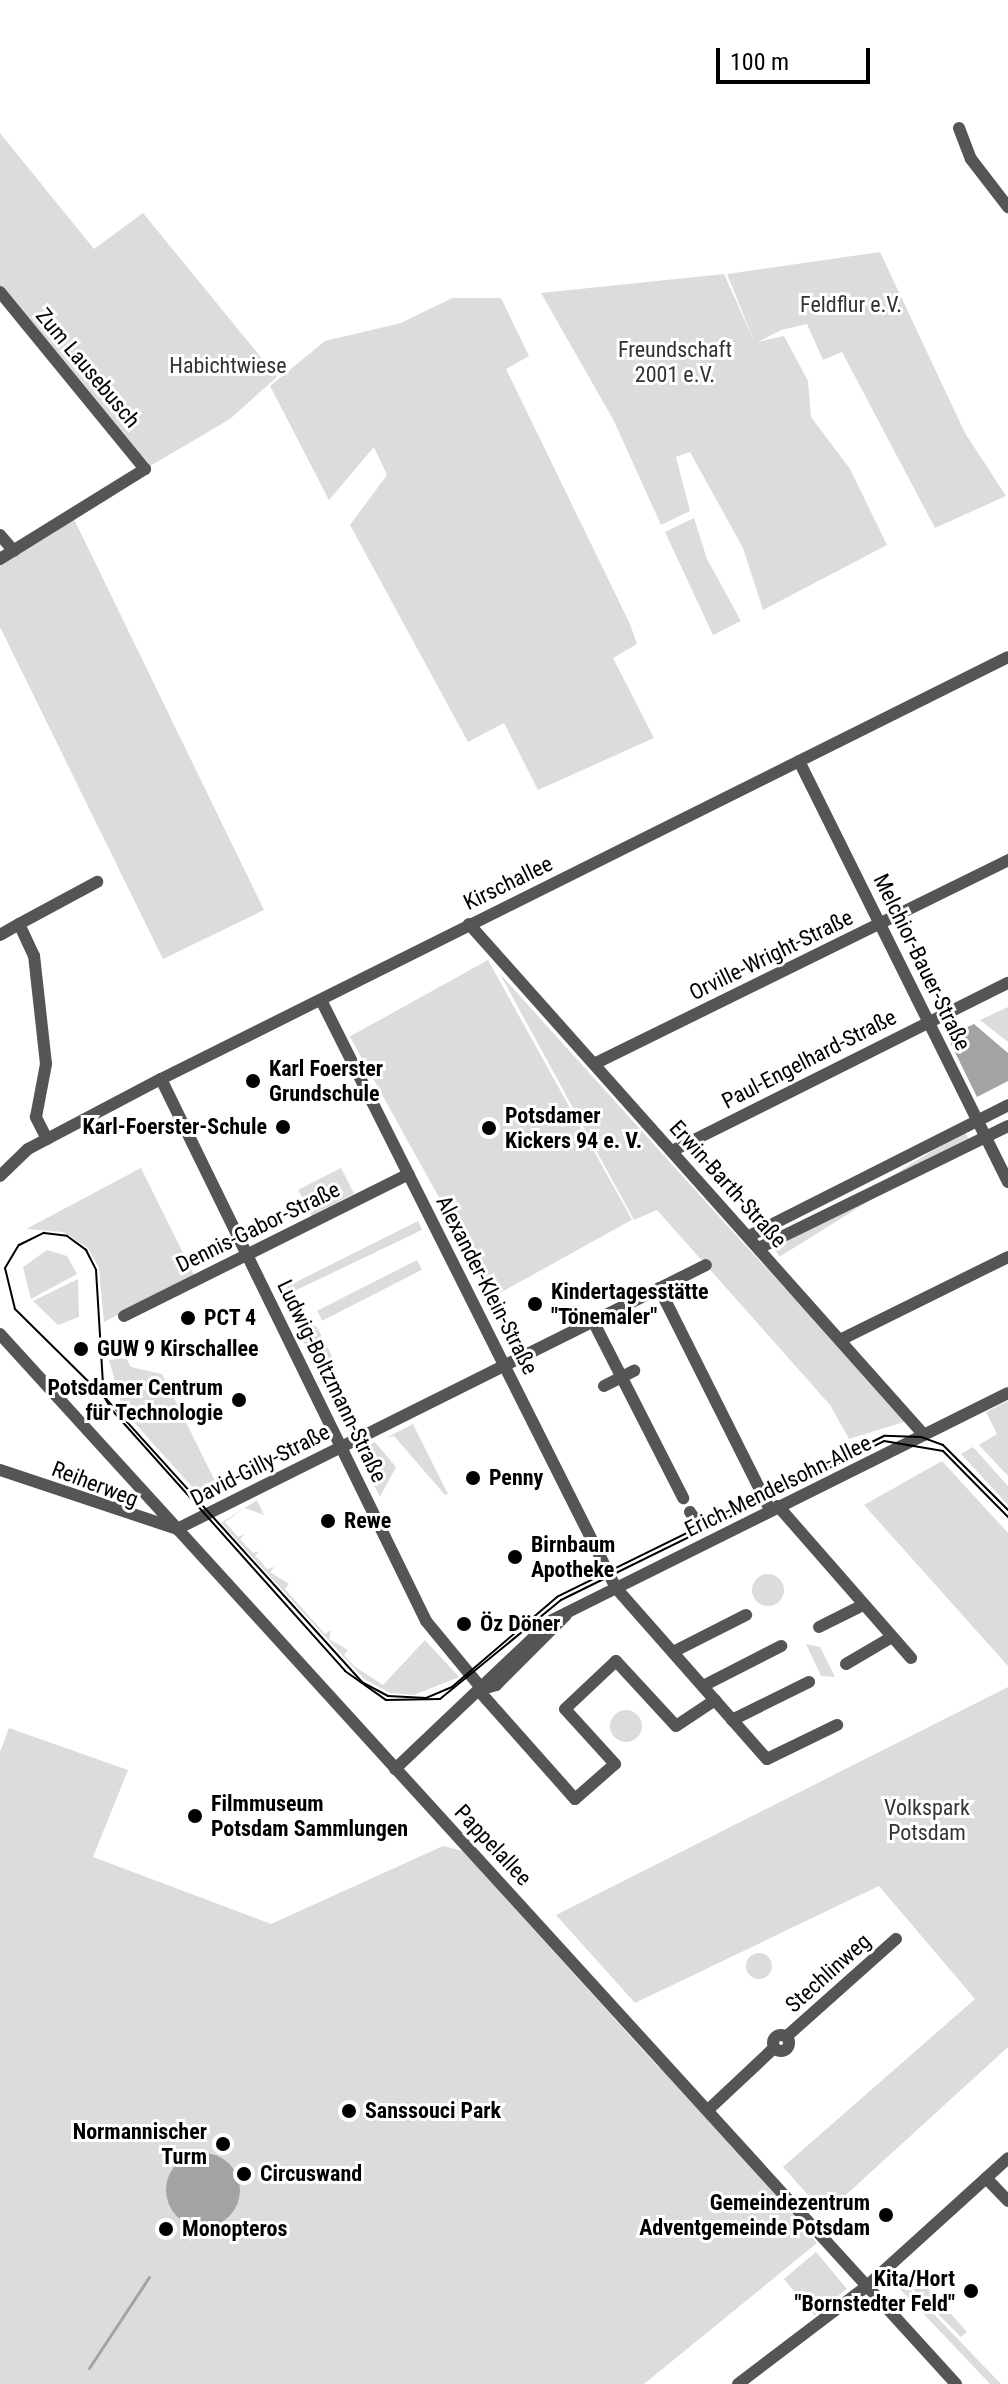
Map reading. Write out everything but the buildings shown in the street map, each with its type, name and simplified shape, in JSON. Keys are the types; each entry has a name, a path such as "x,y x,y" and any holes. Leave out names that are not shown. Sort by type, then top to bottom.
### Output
{"street":[{"path":"959,128 971,159 1008,207"},
{"name":"Zum Lausebusch","path":"0,292 145,469 14,551"},
{"path":"0,535 14,551 0,559"},
{"name":"Kirschallee","path":"0,1162 469,924 1008,657"},
{"name":"Melchior-Bauer-Straße","path":"799,761 1008,1182"},
{"name":"Orville-Wright-Straße","path":"594,1064 1008,860"},
{"path":"0,935 97,882"},
{"path":"19,924 34,956 46,1064 36,1117 47,1139"},
{"name":"Erwin-Barth-Straße","path":"469,924 842,1339 924,1435"},
{"name":"Paul-Engelhard-Straße","path":"672,1151 1008,983"},
{"name":"Alexander-Klein-Straße","path":"321,1000 616,1588 767,1759 837,1725"},
{"name":"Ludwig-Boltzmann-Straße","path":"161,1079 429,1627 575,1799 615,1764 565,1709 616,1661 676,1726 715,1700"},
{"path":"749,1236 1008,1105"},
{"path":"759,1248 1008,1126"},
{"name":"Kirschallee","path":"0,1176 28,1149"},
{"name":"Dennis-Gabor-Straße","path":"124,1316 409,1174"},
{"path":"842,1339 1008,1257"},
{"name":"David-Gilly-Straße","path":"177,1529 706,1265"},
{"path":"659,1288 774,1508 911,1658"},
{"path":"593,1321 629,1374 683,1498"},
{"name":"Pappelallee","path":"0,1334 956,2384"},
{"path":"604,1386 629,1374"},
{"name":"Erich-Mendelsohn-Allee","path":"395,1769 481,1691 552,1620 1008,1393"},
{"name":"Reiherweg","path":"0,1470 153,1527 177,1529"},
{"path":"819,1627 863,1605"},
{"path":"673,1652 746,1615"},
{"path":"846,1664 892,1637"},
{"path":"703,1686 781,1646"},
{"path":"732,1720 809,1682"},
{"name":"Stechlinweg","path":"708,2110 774,2048 786,2050 787,2036 896,1939"},
{"path":"738,2384 867,2286 1008,2158"},
{"path":"986,2178 1008,2201"}],"green space":[{"name":"Habichtwiese","path":"0,133 94,249 143,213 277,377 230,419 145,469 0,292"},
{"name":"Freundschaft 2001 e.V.","path":"880,252 965,433 1006,496 935,528 842,352 823,360 807,324 781,330 758,342 784,336 808,381 811,417 850,469 887,545 763,610 743,548 690,452 676,457 690,511 661,525 614,421 541,293 724,274 755,343 727,274"},
{"path":"452,298 501,298 529,356 506,369 630,624 637,644 613,658 654,738 538,790 504,723 468,742 350,525 387,475 374,447 329,500 270,386 325,341 401,323"},
{"path":"73,517 264,910 163,959 0,627 0,559"},
{"path":"694,518 707,559 741,621 713,635 665,532"},
{"name":"Potsdamer Kickers 94 e. V.","path":"488,960 632,1220 494,1296 350,1037"},
{"path":"500,974 907,1421 849,1439 830,1405 657,1210 634,1220"},
{"path":"1008,1007 1008,1042 980,1020"},
{"path":"964,1131 969,1139 780,1257 775,1249"},
{"path":"141,1168 194,1275 104,1322 99,1268 88,1248 63,1232 26,1229"},
{"path":"341,1168 354,1194 311,1216 298,1190"},
{"path":"418,1221 422,1230 288,1294 286,1287"},
{"path":"47,1250 67,1256 77,1274 31,1299 23,1267"},
{"path":"417,1260 422,1270 322,1321 317,1311"},
{"path":"78,1279 79,1317 58,1325 33,1301"},
{"path":"289,1314 317,1327 336,1364 319,1374"},
{"path":"126,1358 131,1367 162,1374 219,1489 202,1498 123,1410 109,1360"},
{"path":"1008,1401 1008,1476 979,1445 997,1434 986,1412"},
{"path":"413,1424 448,1494 445,1495 394,1436 386,1438"},
{"path":"375,1442 396,1467 380,1497 357,1451"},
{"path":"973,1447 1008,1486 1008,1505 961,1454"},
{"path":"942,1461 1008,1533 1008,1666 864,1505"},
{"path":"257,1500 264,1515 245,1508 225,1522 238,1537 245,1534 240,1539 253,1553 260,1551 255,1555 267,1569 275,1567 270,1572 289,1584 285,1589 325,1634 331,1630 329,1639 348,1650 344,1655 354,1666 383,1685 425,1640 459,1677 414,1695 390,1693 364,1679 221,1523"},
{"path":"768,1574 779,1579 784,1590 779,1601 768,1606 757,1601 752,1590 757,1579"},
{"path":"806,1644 820,1647 835,1677 821,1676"},
{"name":"Volkspark Potsdam","path":"1008,1687 1008,2047 825,2214 783,2167 975,1999 879,1886 635,2003 556,1915"},
{"path":"626,1710 637,1715 642,1726 637,1737 626,1742 615,1737 610,1726 615,1715"},
{"name":"Sanssouci Park","path":"9,1728 128,1770 93,1857 271,1924 443,1846 463,1851 659,2068 666,2064 817,2243 644,2384 0,2384 0,1752"},
{"path":"759,1953 768,1957 772,1966 768,1975 759,1979 750,1975 746,1966 750,1957"},
{"path":"816,2252 847,2289 815,2316 784,2279"},
{"path":"912,2270 967,2332 961,2337 903,2279"},
{"path":"903,2282 1001,2384 990,2384 898,2287"}],"shaded area":[{"path":"974,1024 1008,1053 1008,1081 977,1097 947,1036"},
{"path":"203,2153 217,2156 229,2164 237,2176 240,2190 237,2204 229,2216 217,2224 203,2227 189,2224 177,2216 169,2204 166,2190 169,2176 177,2164 189,2156"}],"waterway":[{"path":"89,2368 149,2277"}],"tram line":[{"path":"1008,1510 943,1445 921,1437 884,1436 557,1597 452,1687 426,1698 388,1696 362,1682 105,1398 15,1309 5,1268 19,1245 44,1233 67,1236 86,1250 96,1270 103,1386 105,1398 111,1409 345,1671 386,1700 440,1699 561,1600 884,1441 943,1451 1008,1517"}],"place":[{"name":"Karl Foerster Grundschule","path":"253,1081"},
{"name":"Karl-Foerster-Schule","path":"283,1127"},
{"name":"Potsdamer Kickers 94 e. V.","path":"489,1128"},
{"name":"Kindertagesstätte \"Tönemaler\"","path":"535,1304"},
{"name":"PCT 4","path":"188,1318"},
{"name":"GUW 9 Kirschallee","path":"81,1349"},
{"name":"Potsdamer Centrum für Technologie","path":"239,1400"},
{"name":"Penny","path":"473,1478"},
{"name":"Rewe","path":"328,1521"},
{"name":"Birnbaum Apotheke","path":"515,1557"},
{"name":"Öz Döner","path":"464,1624"},
{"name":"Filmmuseum Potsdam Sammlungen","path":"195,1816"},
{"name":"Sanssouci Park","path":"349,2111"},
{"name":"Normannischer Turm","path":"223,2144"},
{"name":"Circuswand","path":"244,2174"},
{"name":"Gemeindezentrum Adventgemeinde Potsdam","path":"886,2215"},
{"name":"Monopteros","path":"166,2229"},
{"name":"Kita/Hort \"Bornstedter Feld\"","path":"971,2291"}],"park label":[{"name":"Feldflur e.V.","path":"851,305"}]}
